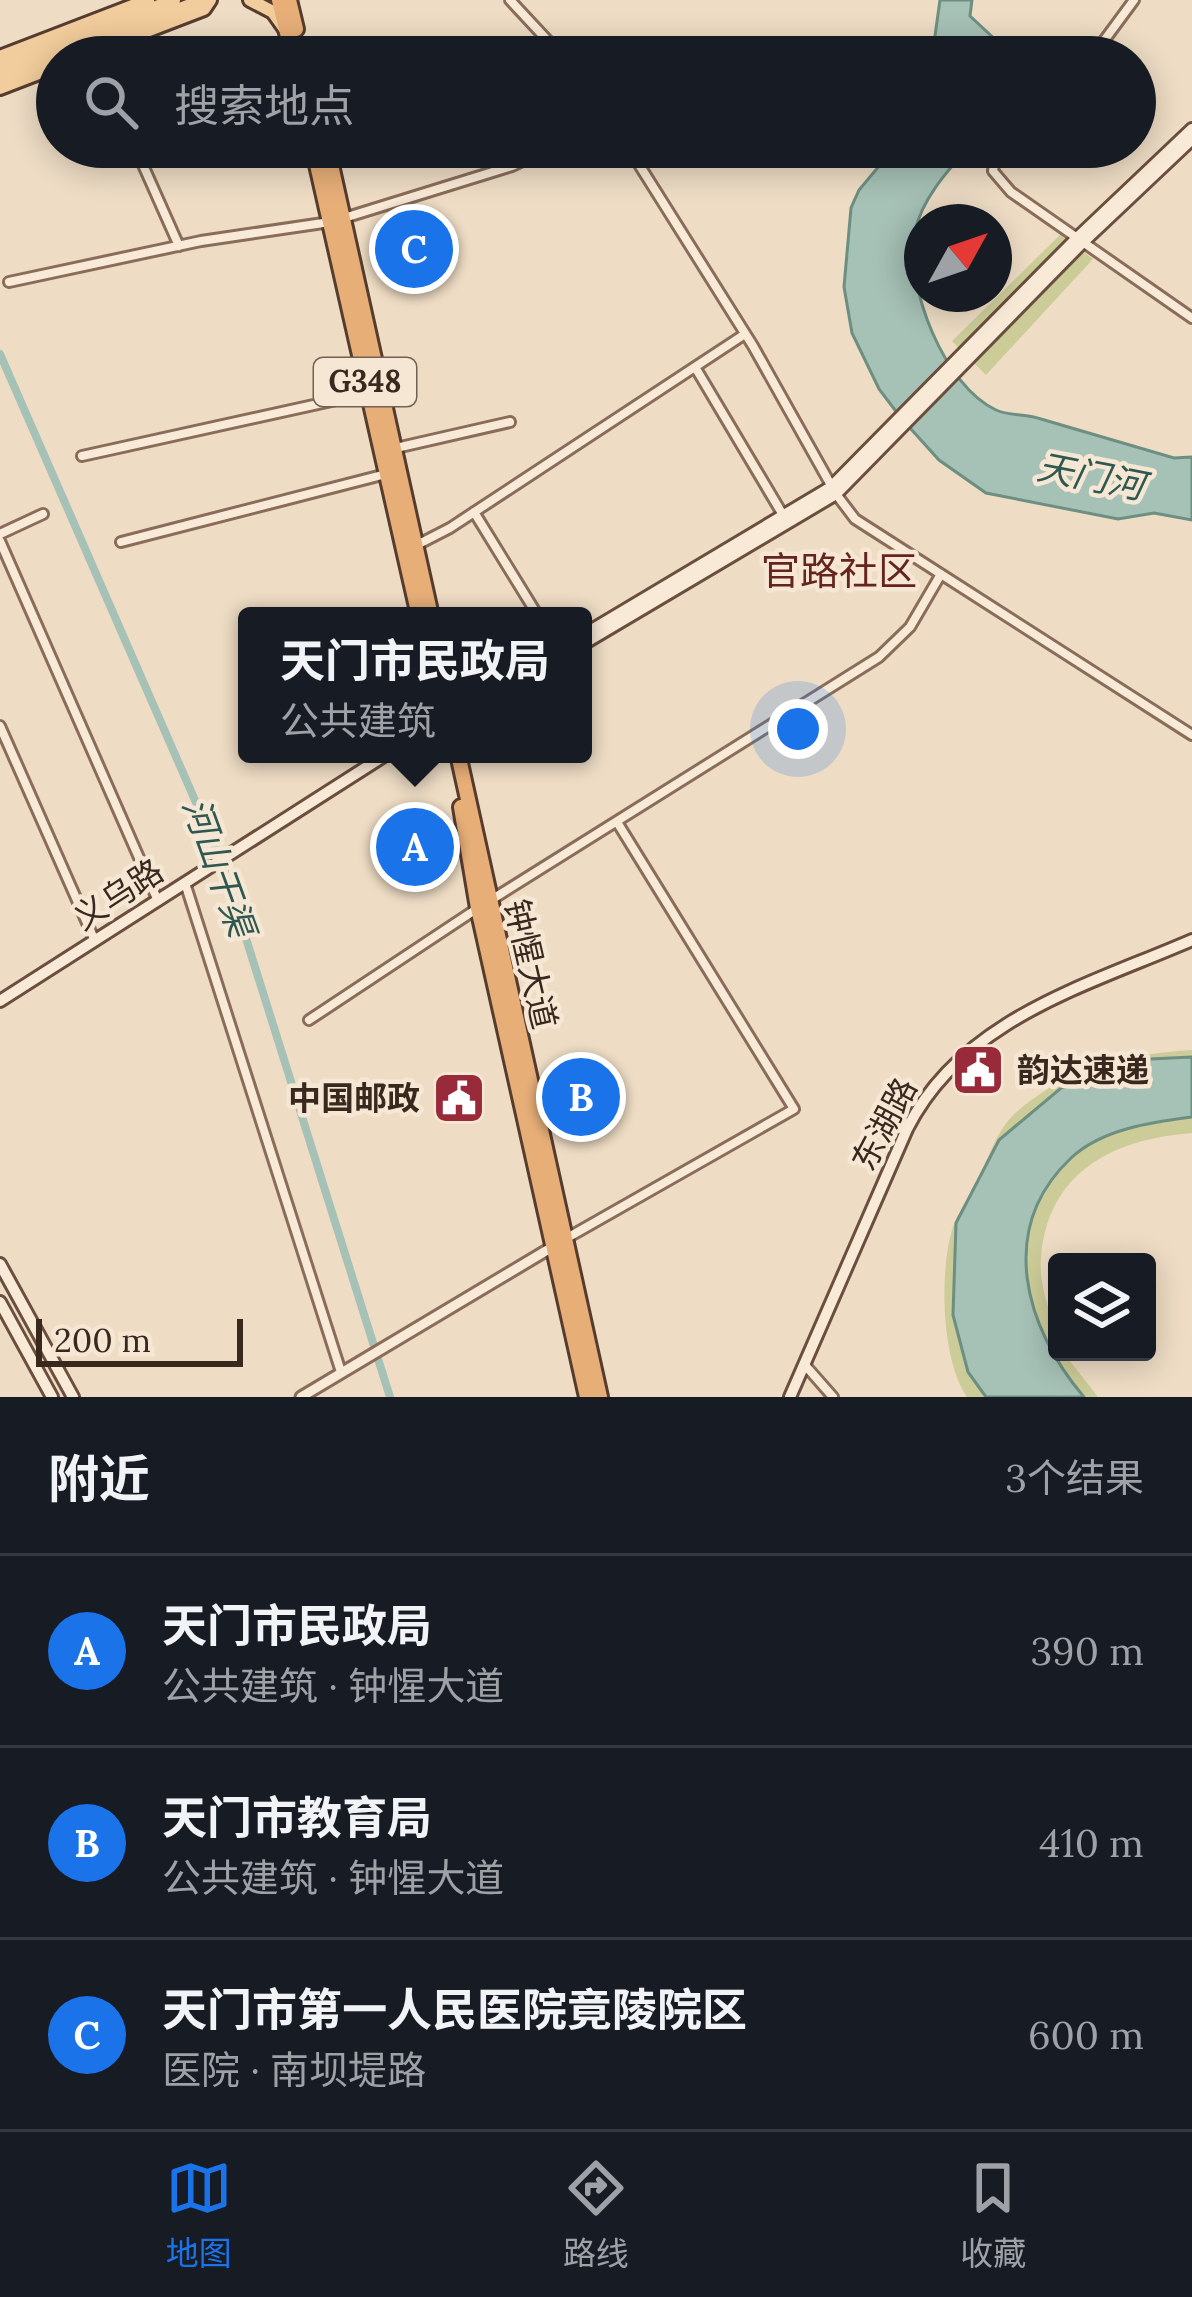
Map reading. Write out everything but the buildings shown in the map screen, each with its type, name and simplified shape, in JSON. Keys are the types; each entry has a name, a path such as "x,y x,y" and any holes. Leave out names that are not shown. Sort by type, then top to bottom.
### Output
{"highway":[{"path":"288,34 289,2"},
{"path":"289,2 297,36"},
{"name":"G348","path":"322,168 391,449 422,607"},
{"name":"G348","path":"334,221 365,393 421,607"},
{"name":"钟惺大道","path":"456,763 511,1017 547,1148 562,1242"},
{"name":"钟惺大道","path":"511,1017 528,1120 562,1242 596,1397"}],"main road":[{"path":"99,36 148,0"},
{"path":"104,36 174,0"},
{"path":"111,36 206,0"},
{"path":"250,0 273,12 288,34"},
{"path":"0,57 36,52"},
{"path":"0,68 36,58"},
{"path":"0,84 36,68"},
{"path":"0,84 36,73"},
{"path":"1156,165 1192,129"},
{"path":"1078,242 1192,139"},
{"path":"592,634 833,490 1153,168"},
{"name":"义乌路","path":"0,1001 373,763"},
{"name":"东湖路","path":"793,1397 911,1131 951,1071 1006,1026 1192,943"},
{"path":"0,1264 73,1397"},
{"path":"0,1302 52,1397"}],"street":[{"path":"509,0 542,36"},
{"path":"1107,36 1134,0"},
{"path":"144,168 179,246"},
{"path":"9,282 179,246 334,221 506,168"},
{"path":"641,168 745,334 833,490 865,527 1192,735"},
{"path":"995,168 996,176 1020,200 1192,319"},
{"path":"413,547 745,334"},
{"path":"695,367 786,520"},
{"path":"82,456 365,393"},
{"path":"391,449 510,422"},
{"path":"122,542 384,475"},
{"path":"474,512 532,607"},
{"path":"43,514 0,538 158,901"},
{"path":"309,1021 879,657 910,627 941,574"},
{"path":"0,726 95,941"},
{"path":"301,1397 794,1109 617,822"},
{"path":"185,883 341,1372"},
{"path":"806,1365 833,1397"}],"green space":[{"path":"1060,235 1093,259 986,375 952,341 982,312 1012,312 1012,282"},
{"path":"1192,1050 1192,1133 1136,1143 1089,1166 1056,1203 1041,1259 1048,1306 1048,1361 1070,1361 1098,1397 967,1397 947,1338 946,1266 956,1220 1000,1132 1021,1108 1060,1082 1102,1065"}],"water":[{"path":"940,0 972,0 970,16 991,36 935,36"},
{"name":"天门河","path":"877,168 951,168 925,204 904,204 904,312 925,312 960,380 996,410 1036,417 1174,458 1192,457 1192,520 1154,513 1118,519 986,493 939,460 879,389 852,333 844,287 851,208"},
{"path":"1192,1057 1192,1117 1128,1128 1083,1148 1048,1186 1033,1216 1027,1278 1048,1343 1048,1361 1058,1361 1084,1397 986,1397 968,1372 953,1315 956,1223 999,1140 1061,1088 1150,1059"}],"waterway":[{"name":"河山干渠","path":"0,354 222,862 390,1397"}],"place":[{"name":"天门市第一人民医院竟陵院区","path":"414,249"},
{"name":"天门市民政局","path":"415,847"},
{"name":"韵达速递","path":"978,1070"},
{"name":"天门市教育局","path":"581,1097"},
{"name":"中国邮政","path":"459,1098"}],"district":[{"name":"官路社区","path":"839,571"}]}
